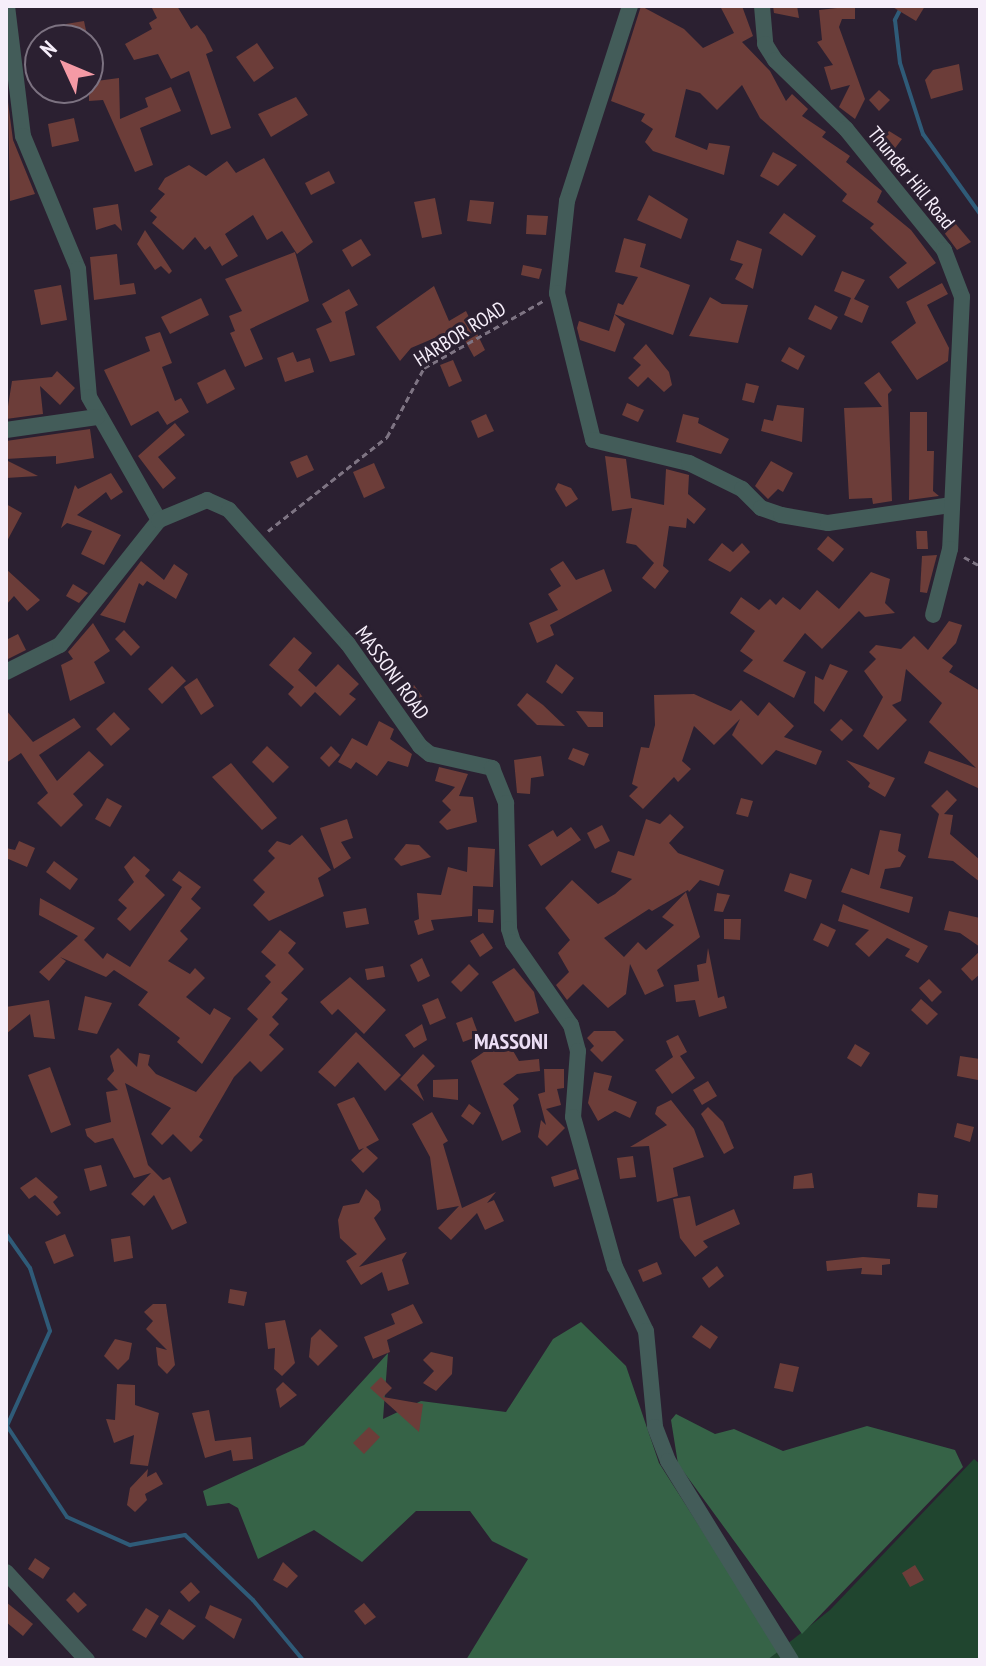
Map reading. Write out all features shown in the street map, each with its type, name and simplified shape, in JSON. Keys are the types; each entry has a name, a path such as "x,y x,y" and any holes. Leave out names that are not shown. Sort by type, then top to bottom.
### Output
{"street":[{"path":"7,6 12,96 23,136 78,269 89,397 97,417 159,520"},
{"path":"630,6 567,201 557,293 593,440 689,463 742,489 761,508 781,515 857,521 952,505"},
{"name":"Thunder Hill Road","path":"762,6 765,44 775,60 867,155 944,250 962,297 950,549 933,615"},
{"path":"6,430 97,417"},
{"name":"MASSONI ROAD","path":"6,672 60,645 159,520 207,500 229,510 348,644 420,746 430,754 484,763 498,776 506,803 509,929 513,942 571,1025 578,1051 573,1117 615,1267 646,1331 651,1405 668,1461 791,1660"},
{"path":"6,1572 87,1660"}],"path":[{"name":"HARBOR ROAD","path":"256,541 387,437 424,368 557,293"},
{"path":"950,549 980,566"}],"green space":[{"path":"581,1322 626,1366 659,1463 779,1651 767,1660 466,1660 528,1559 492,1541 470,1511 416,1511 362,1562 314,1530 258,1559 238,1508 229,1503 207,1506 203,1491 304,1445 388,1353 383,1419 421,1401 506,1412 553,1339"},
{"path":"676,1414 715,1434 734,1429 783,1451 867,1426 955,1450 963,1467 802,1634 678,1464 671,1420"},
{"path":"974,1459 980,1464 980,1660 767,1660 830,1610"}],"building":[{"path":"151,6 177,6 191,29 197,25 205,35 213,51 206,54 231,128 211,135 189,71 171,79 158,54 134,60 125,44 152,29 149,23 157,18"},
{"path":"641,6 684,29 703,48 734,33 720,6 742,6 753,36 742,42 770,71 786,101 792,94 808,109 802,116 826,132 822,137 850,156 846,162 882,191 877,202 911,230 936,263 898,289 889,277 907,263 870,228 874,224 842,201 847,194 760,118 742,85 717,110 700,93 686,89 675,137 707,150 709,143 730,146 724,175 653,151 645,142 653,129 641,121 645,114 611,101"},
{"path":"773,6 797,6 799,18 774,13"},
{"path":"855,6 855,19 842,19 839,27 865,99 855,119 839,107 850,85 831,90 824,67 833,65 817,42 822,40 819,10"},
{"path":"891,6 925,6 916,21"},
{"path":"257,43 274,68 254,82 236,57"},
{"path":"959,64 963,90 931,99 925,80 933,70"},
{"path":"119,78 120,119 148,107 145,98 171,87 181,111 140,128 153,165 135,172 104,102 104,80"},
{"path":"879,90 890,100 879,111 869,100"},
{"path":"296,97 308,115 271,137 258,114"},
{"path":"8,102 13,140 35,194 10,201"},
{"path":"74,118 79,141 52,147 48,124"},
{"path":"889,131 902,139 886,160 876,149"},
{"path":"773,152 797,165 778,186 760,176"},
{"path":"264,158 313,242 297,254 282,231 267,240 253,215 225,234 238,256 222,266 210,246 205,250 195,237 183,250 152,223 157,217 150,211 165,194 158,189 165,178 189,165 206,176 227,161 236,173"},
{"path":"329,171 335,183 311,195 305,183"},
{"path":"649,195 688,219 681,239 637,220"},
{"path":"435,198 442,234 422,238 414,202"},
{"path":"470,200 494,202 491,224 467,221"},
{"path":"118,204 122,231 115,224 96,230 93,208"},
{"path":"784,213 816,236 802,256 769,233"},
{"path":"527,215 548,216 546,235 526,234"},
{"path":"955,223 971,242 957,250 943,231"},
{"path":"145,230 172,271 169,274 161,266 155,270 137,244"},
{"path":"624,238 646,244 640,267 690,285 673,335 614,314 618,303 623,305 638,277 615,272"},
{"path":"361,239 371,255 352,267 342,250"},
{"path":"737,240 762,249 753,289 735,279 743,264 730,260"},
{"path":"295,252 309,301 250,329 263,359 245,367 230,333 235,331 229,316 242,311 225,279"},
{"path":"117,254 120,285 134,283 136,294 94,300 90,257"},
{"path":"523,265 542,269 539,279 521,275"},
{"path":"842,271 865,280 854,299 869,306 862,323 844,315 851,298 834,291"},
{"path":"942,283 948,294 927,305 949,348 948,361 917,380 891,342 916,323 906,302"},
{"path":"61,285 67,320 41,325 34,290"},
{"path":"434,286 449,321 466,311 485,350 474,357 458,328 411,348 400,361 376,327"},
{"path":"349,289 358,305 345,312 355,355 330,362 316,329 332,322 322,304"},
{"path":"710,297 722,304 748,305 738,343 689,336"},
{"path":"201,298 209,315 170,334 161,317"},
{"path":"815,305 838,317 831,330 808,319"},
{"path":"614,314 625,324 615,352 580,340 579,321 609,331"},
{"path":"160,332 172,363 162,367 175,401 181,398 189,412 167,425 158,411 131,426 104,370 150,351 145,337"},
{"path":"646,344 669,372 672,385 664,392 648,377 638,387 628,378 641,365 633,358"},
{"path":"789,347 805,356 798,370 781,361"},
{"path":"293,352 297,362 310,358 314,372 285,382 277,358"},
{"path":"453,360 462,381 449,387 440,365"},
{"path":"225,369 235,389 207,404 197,383"},
{"path":"57,371 75,388 60,405 40,386 43,414 6,419 12,381 52,377"},
{"path":"879,372 892,390 888,394 892,501 873,504 872,498 849,499 844,408 882,407 864,383"},
{"path":"746,383 759,386 754,403 742,400"},
{"path":"627,403 644,410 638,422 622,415"},
{"path":"777,405 804,408 802,442 761,431 764,419 773,421"},
{"path":"910,412 927,412 927,451 934,451 933,491 939,496 909,500"},
{"path":"486,414 494,431 478,438 471,421"},
{"path":"683,414 699,418 698,423 729,439 721,454 676,442"},
{"path":"175,423 185,435 158,457 176,478 163,489 138,456"},
{"path":"90,429 94,458 56,464 56,456 6,459 6,441"},
{"path":"307,455 314,470 297,478 290,462"},
{"path":"605,456 626,459 631,498 664,505 666,469 689,475 688,494 706,509 694,524 687,518 686,528 669,526 663,566 669,571 655,589 642,578 654,563 636,545 626,543 632,508 612,511"},
{"path":"6,460 38,476 6,478"},
{"path":"771,461 793,473 783,492 778,489 768,499 755,486"},
{"path":"374,463 385,488 364,498 353,472"},
{"path":"111,473 123,492 111,500 106,492 77,515 121,535 104,565 81,554 92,531 67,523 61,528 75,485 78,489"},
{"path":"558,483 571,488 578,499 566,507 555,489"},
{"path":"6,504 22,513 6,543"},
{"path":"916,531 927,531 928,549 917,549"},
{"path":"828,536 844,549 833,562 817,549"},
{"path":"722,543 733,552 742,543 750,552 730,572 708,560"},
{"path":"937,555 927,593 920,592 922,556"},
{"path":"141,561 164,580 174,564 188,574 176,599 147,581 143,586 139,583 125,623 100,615"},
{"path":"563,561 576,580 604,569 612,591 550,625 554,635 537,643 529,623 558,610 548,594 561,586 550,569"},
{"path":"6,569 40,600 27,611 14,596 6,605"},
{"path":"871,572 890,579 885,603 895,613 865,617 859,611 822,649 805,633 783,661 806,672 794,698 743,671 753,660 740,651 755,631 730,613 741,597 759,610 770,599 776,605 783,597 800,610 817,590 839,609"},
{"path":"73,584 88,593 79,603 66,596"},
{"path":"949,621 962,625 956,643 942,658 953,666 949,672 980,691 980,789 924,763 929,751 976,768 929,722 942,703 906,669 901,701 892,705 907,720 878,750 863,736 883,697 864,671 876,659 869,652 876,645 901,649 914,636 928,650"},
{"path":"93,623 110,651 94,662 105,683 70,701 61,665 73,659 68,652"},
{"path":"124,630 140,647 131,656 115,639"},
{"path":"18,634 26,650 6,660 6,640"},
{"path":"294,637 312,653 298,670 316,687 338,664 359,684 349,694 356,699 340,716 315,692 301,707 288,694 294,687 269,665"},
{"path":"556,664 574,678 562,694 546,682"},
{"path":"830,664 848,671 824,712 814,703 815,676 823,680"},
{"path":"172,666 186,681 162,704 148,689"},
{"path":"197,678 214,706 201,715 184,687"},
{"path":"414,685 424,699 411,707 402,693"},
{"path":"527,693 565,726 537,725 517,705"},
{"path":"694,694 731,711 741,700 758,716 769,702 794,726 784,737 822,751 816,765 776,750 762,765 732,735 740,719 714,745 694,726 682,761 691,769 678,782 674,777 643,809 629,796 638,787 632,784 641,747 649,748 655,725 654,695"},
{"path":"6,710 33,742 74,718 81,727 39,755 57,781 89,751 104,765 73,794 83,805 61,827 37,803 48,793 21,753 6,763"},
{"path":"576,711 603,712 603,727 588,727"},
{"path":"114,712 130,729 111,746 96,729"},
{"path":"841,719 853,730 842,741 830,730"},
{"path":"379,721 394,729 390,739 412,754 408,767 388,761 377,776 356,762 351,769 338,762 352,738 367,746"},
{"path":"267,746 289,767 273,783 252,762"},
{"path":"331,746 340,755 329,767 320,758"},
{"path":"573,748 589,754 584,766 568,759"},
{"path":"541,756 544,776 531,778 530,794 517,793 514,760"},
{"path":"846,760 895,778 885,797 868,787 870,783"},
{"path":"231,763 277,818 262,830 212,777"},
{"path":"439,767 468,774 459,796 473,797 477,822 447,830 439,822 451,810 442,801 455,787 435,781"},
{"path":"947,790 957,800 944,814 953,815 950,834 980,860 980,882 953,861 928,858 939,814 931,806"},
{"path":"107,798 122,806 110,827 95,819"},
{"path":"741,798 753,801 748,817 736,814"},
{"path":"670,814 684,827 669,843 678,853 724,870 719,886 700,880 689,892 688,890 652,911 649,909 604,938 624,957 638,942 646,950 674,925 662,917 686,892 700,937 657,970 664,986 645,995 630,964 626,994 608,1008 583,984 567,1000 556,985 569,972 558,953 570,940 545,908 572,880 598,904 615,894 632,879 611,872 618,851 634,856 646,819 660,824"},
{"path":"347,819 353,838 341,842 351,858 334,869 320,828"},
{"path":"602,825 610,841 595,849 587,833"},
{"path":"571,827 581,840 541,866 528,845 553,830 557,837"},
{"path":"880,830 901,834 898,851 906,856 900,867 885,869 880,888 913,897 909,913 841,892 851,868 869,875"},
{"path":"302,835 331,870 318,878 324,896 269,921 253,905 265,892 253,880 275,858 268,851 277,841 290,845"},
{"path":"19,841 35,848 27,867 6,858 6,848 15,850"},
{"path":"406,844 419,845 431,857 401,866 394,859"},
{"path":"468,847 495,849 493,887 473,886 472,916 431,920 434,930 418,935 414,921 419,919 417,893 441,895 448,867 467,872"},
{"path":"134,856 150,870 145,876 165,895 130,931 117,919 127,908 118,900 134,882 124,867"},
{"path":"54,861 78,879 70,890 46,872"},
{"path":"179,871 201,887 191,899 201,908 180,931 188,939 168,961 190,974 195,968 205,978 186,997 210,1015 214,1008 231,1018 202,1064 177,1042 180,1038 138,1005 148,992 114,970 106,977 60,957 66,961 49,981 39,972 78,936 39,915 40,898 95,928 84,940 103,959 107,953 130,967 182,887 172,880"},
{"path":"790,873 812,880 806,899 784,891"},
{"path":"717,893 730,895 723,912 714,911"},
{"path":"843,904 928,946 918,963 905,956 910,949 887,938 869,957 855,944 869,930 838,921"},
{"path":"366,908 369,924 346,928 343,912"},
{"path":"478,909 494,910 493,923 478,922"},
{"path":"949,911 980,918 980,947 960,933 944,930"},
{"path":"724,919 741,919 740,940 724,939"},
{"path":"821,923 836,930 828,947 813,940"},
{"path":"280,930 296,943 288,953 304,969 281,993 288,999 272,1017 279,1024 269,1035 284,1049 261,1072 250,1061 234,1077 199,1137 203,1140 191,1152 173,1134 162,1145 151,1134 171,1108 125,1083 148,1165 163,1180 170,1177 187,1223 172,1230 154,1195 144,1206 131,1194 151,1173 134,1178 113,1138 95,1143 87,1136 85,1129 111,1122 106,1092 118,1090 107,1079 114,1071 110,1056 118,1048 137,1067 139,1053 150,1055 148,1065 156,1074 196,1092 258,1019 247,1009 271,982 265,976 276,965 261,952"},
{"path":"483,933 493,948 480,957 470,941"},
{"path":"708,948 718,998 724,996 727,1008 699,1017 695,1000 676,1002 674,985 699,981 697,965 706,963"},
{"path":"980,951 980,974 972,981 961,969"},
{"path":"422,958 430,976 418,982 410,965"},
{"path":"469,964 479,974 461,992 451,982"},
{"path":"383,966 385,977 367,980 365,969"},
{"path":"514,968 534,992 539,1013 515,1022 492,982"},
{"path":"350,977 386,1010 364,1034 338,1009 332,1015 320,1002"},
{"path":"929,979 942,992 932,1002 919,988"},
{"path":"85,996 112,1003 97,1034 78,1030"},
{"path":"438,998 446,1018 430,1025 422,1005"},
{"path":"921,999 938,1014 927,1025 911,1010"},
{"path":"49,1000 55,1039 34,1037 30,1014 6,1034 6,1007"},
{"path":"472,1017 479,1036 463,1042 456,1023"},
{"path":"422,1024 427,1040 414,1048 405,1035"},
{"path":"594,1031 615,1031 624,1040 602,1062 590,1050 594,1046 587,1038"},
{"path":"356,1032 401,1075 385,1091 358,1062 335,1087 318,1072"},
{"path":"678,1035 687,1052 680,1056 695,1078 672,1094 655,1070 673,1057 666,1041"},
{"path":"505,1037 519,1061 539,1059 540,1071 517,1074 503,1084 519,1099 513,1105 521,1132 502,1141 471,1061"},
{"path":"855,1044 870,1053 861,1067 847,1058"},
{"path":"423,1054 435,1066 417,1085 424,1101 400,1079"},
{"path":"960,1056 980,1059 978,1080 957,1076"},
{"path":"50,1067 71,1125 51,1133 28,1075"},
{"path":"544,1069 564,1069 564,1088 557,1089 561,1105 546,1109 565,1128 547,1146 538,1137 541,1120 546,1125 538,1094 545,1092"},
{"path":"594,1072 612,1076 608,1090 637,1102 630,1118 615,1111 598,1121 588,1103"},
{"path":"458,1079 458,1100 433,1097 433,1080"},
{"path":"708,1081 717,1096 702,1105 693,1090"},
{"path":"354,1097 379,1140 366,1147 378,1158 363,1173 351,1160 364,1148 359,1150 337,1104"},
{"path":"671,1100 694,1129 704,1157 673,1168 678,1196 657,1202 649,1146 630,1147 667,1125 655,1114 657,1107"},
{"path":"469,1104 481,1113 473,1125 461,1116"},
{"path":"708,1107 723,1122 734,1148 724,1154 701,1114"},
{"path":"432,1112 448,1141 443,1144 462,1208 496,1192 487,1203 494,1200 504,1221 485,1230 477,1213 451,1240 438,1228 459,1206 437,1210 430,1157 412,1124"},
{"path":"957,1123 974,1127 970,1142 954,1137"},
{"path":"633,1156 636,1177 620,1179 617,1158"},
{"path":"101,1165 107,1186 90,1191 84,1169"},
{"path":"576,1169 579,1179 554,1187 551,1177"},
{"path":"812,1173 814,1188 793,1189 794,1176"},
{"path":"36,1177 58,1197 53,1202 61,1213 57,1216 35,1195 29,1199 20,1188"},
{"path":"366,1189 379,1201 381,1210 374,1218 386,1239 359,1267 407,1252 402,1260 409,1284 388,1291 382,1272 361,1285 346,1261 357,1254 340,1238 338,1220 343,1206 359,1203"},
{"path":"918,1193 938,1195 937,1208 917,1207"},
{"path":"690,1196 696,1226 734,1209 740,1224 703,1241 708,1247 695,1257 680,1238 673,1199"},
{"path":"65,1234 74,1256 54,1264 45,1242"},
{"path":"130,1236 133,1258 114,1262 111,1239"},
{"path":"863,1257 890,1259 890,1264 882,1265 882,1275 861,1274 862,1268 827,1271 826,1261"},
{"path":"657,1262 662,1274 643,1282 638,1270"},
{"path":"717,1266 724,1276 709,1288 702,1278"},
{"path":"230,1289 247,1292 244,1306 228,1303"},
{"path":"153,1304 166,1304 175,1365 167,1374 158,1365 156,1347 167,1350 146,1329 153,1321 144,1312"},
{"path":"413,1304 423,1323 387,1340 390,1352 373,1359 364,1337 395,1324 391,1314"},
{"path":"285,1320 295,1363 282,1376 274,1369 275,1348 268,1349 265,1323"},
{"path":"701,1325 718,1337 710,1349 692,1337"},
{"path":"320,1329 338,1346 318,1366 309,1357 311,1338"},
{"path":"115,1339 132,1343 129,1359 118,1370 104,1356"},
{"path":"431,1352 453,1357 452,1374 436,1391 423,1383 434,1371 423,1360"},
{"path":"780,1363 799,1367 793,1392 774,1388"},
{"path":"381,1377 392,1388 383,1397 423,1404 419,1432 370,1388"},
{"path":"283,1382 297,1395 280,1408 276,1389"},
{"path":"117,1384 135,1385 135,1405 159,1413 148,1466 130,1464 134,1435 114,1443 106,1419 115,1420"},
{"path":"209,1410 215,1441 251,1437 253,1459 233,1461 231,1450 205,1458 192,1413"},
{"path":"369,1427 380,1437 364,1454 353,1443"},
{"path":"148,1469 147,1477 156,1472 163,1484 145,1494 147,1500 135,1512 127,1505 130,1488"},
{"path":"35,1558 50,1568 43,1579 28,1569"},
{"path":"283,1562 298,1576 287,1588 273,1580"},
{"path":"915,1565 924,1580 910,1587 902,1573"},
{"path":"191,1582 200,1592 189,1602 180,1592"},
{"path":"74,1592 87,1605 78,1613 66,1600"},
{"path":"6,1602 33,1624 23,1636 6,1622"},
{"path":"364,1603 376,1617 365,1625 354,1611"},
{"path":"210,1605 242,1619 234,1639 205,1618"},
{"path":"146,1608 159,1616 146,1638 132,1630"},
{"path":"169,1609 196,1626 183,1640 160,1624"}],"waterway":[{"path":"902,6 895,20 900,63 923,134 980,214"},
{"path":"6,1234 30,1268 50,1331 7,1426 67,1517 130,1545 185,1535 253,1600 303,1660"}],"district":[{"name":"MASSONI","path":"511,1042"}]}
